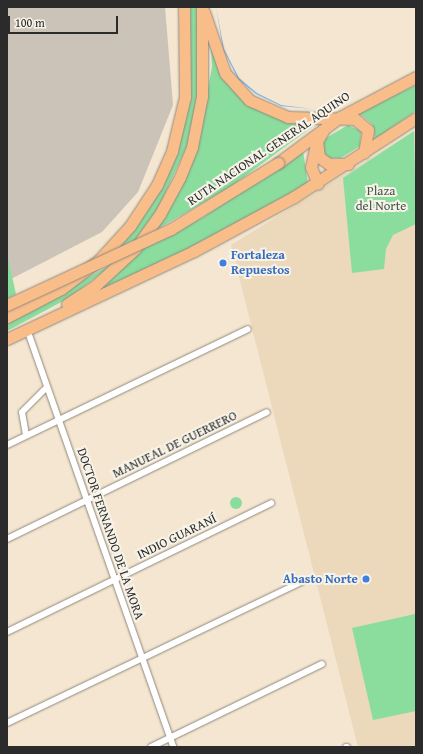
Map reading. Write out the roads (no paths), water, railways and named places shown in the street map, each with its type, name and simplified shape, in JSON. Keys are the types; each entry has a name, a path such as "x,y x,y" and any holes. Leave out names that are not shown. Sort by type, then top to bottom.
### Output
{"highway":[{"path":"7,316 61,289 99,260 130,226 157,185 172,151 185,97 184,7"},
{"path":"202,8 210,21 225,73 249,100 288,116 340,117 355,119 368,130 364,153"},
{"path":"30,328 95,286 126,258 171,194 192,147 202,96 202,8"},
{"name":"RUTA NACIONAL GENERAL AQUINO","path":"7,305 171,229 278,163 340,117 416,77"},
{"path":"7,339 194,251 318,184 416,118"},
{"path":"318,184 311,167 317,142 324,128"},
{"path":"317,142 317,150 323,161 348,164"}],"street":[{"name":"DOCTOR FERNANDO DE LA MORA","path":"30,328 47,387 173,747"},
{"path":"7,445 248,329"},
{"path":"26,436 22,412 47,387"},
{"name":"MANUEAL DE GUERRERO","path":"7,539 267,412"},
{"name":"INDIO GUARANÍ","path":"7,632 271,504"},
{"path":"7,723 301,582"},
{"path":"151,747 322,664"}],"water":[{"path":"216,7 224,49 239,78 257,93 281,105 313,109 281,106 256,94 238,79 223,49"}],"place":[{"name":"Fortaleza Repuestos","path":"223,263"},
{"name":"Abasto Norte","path":"366,579"}],"park label":[{"name":"Plaza del Norte","path":"381,200"}]}
